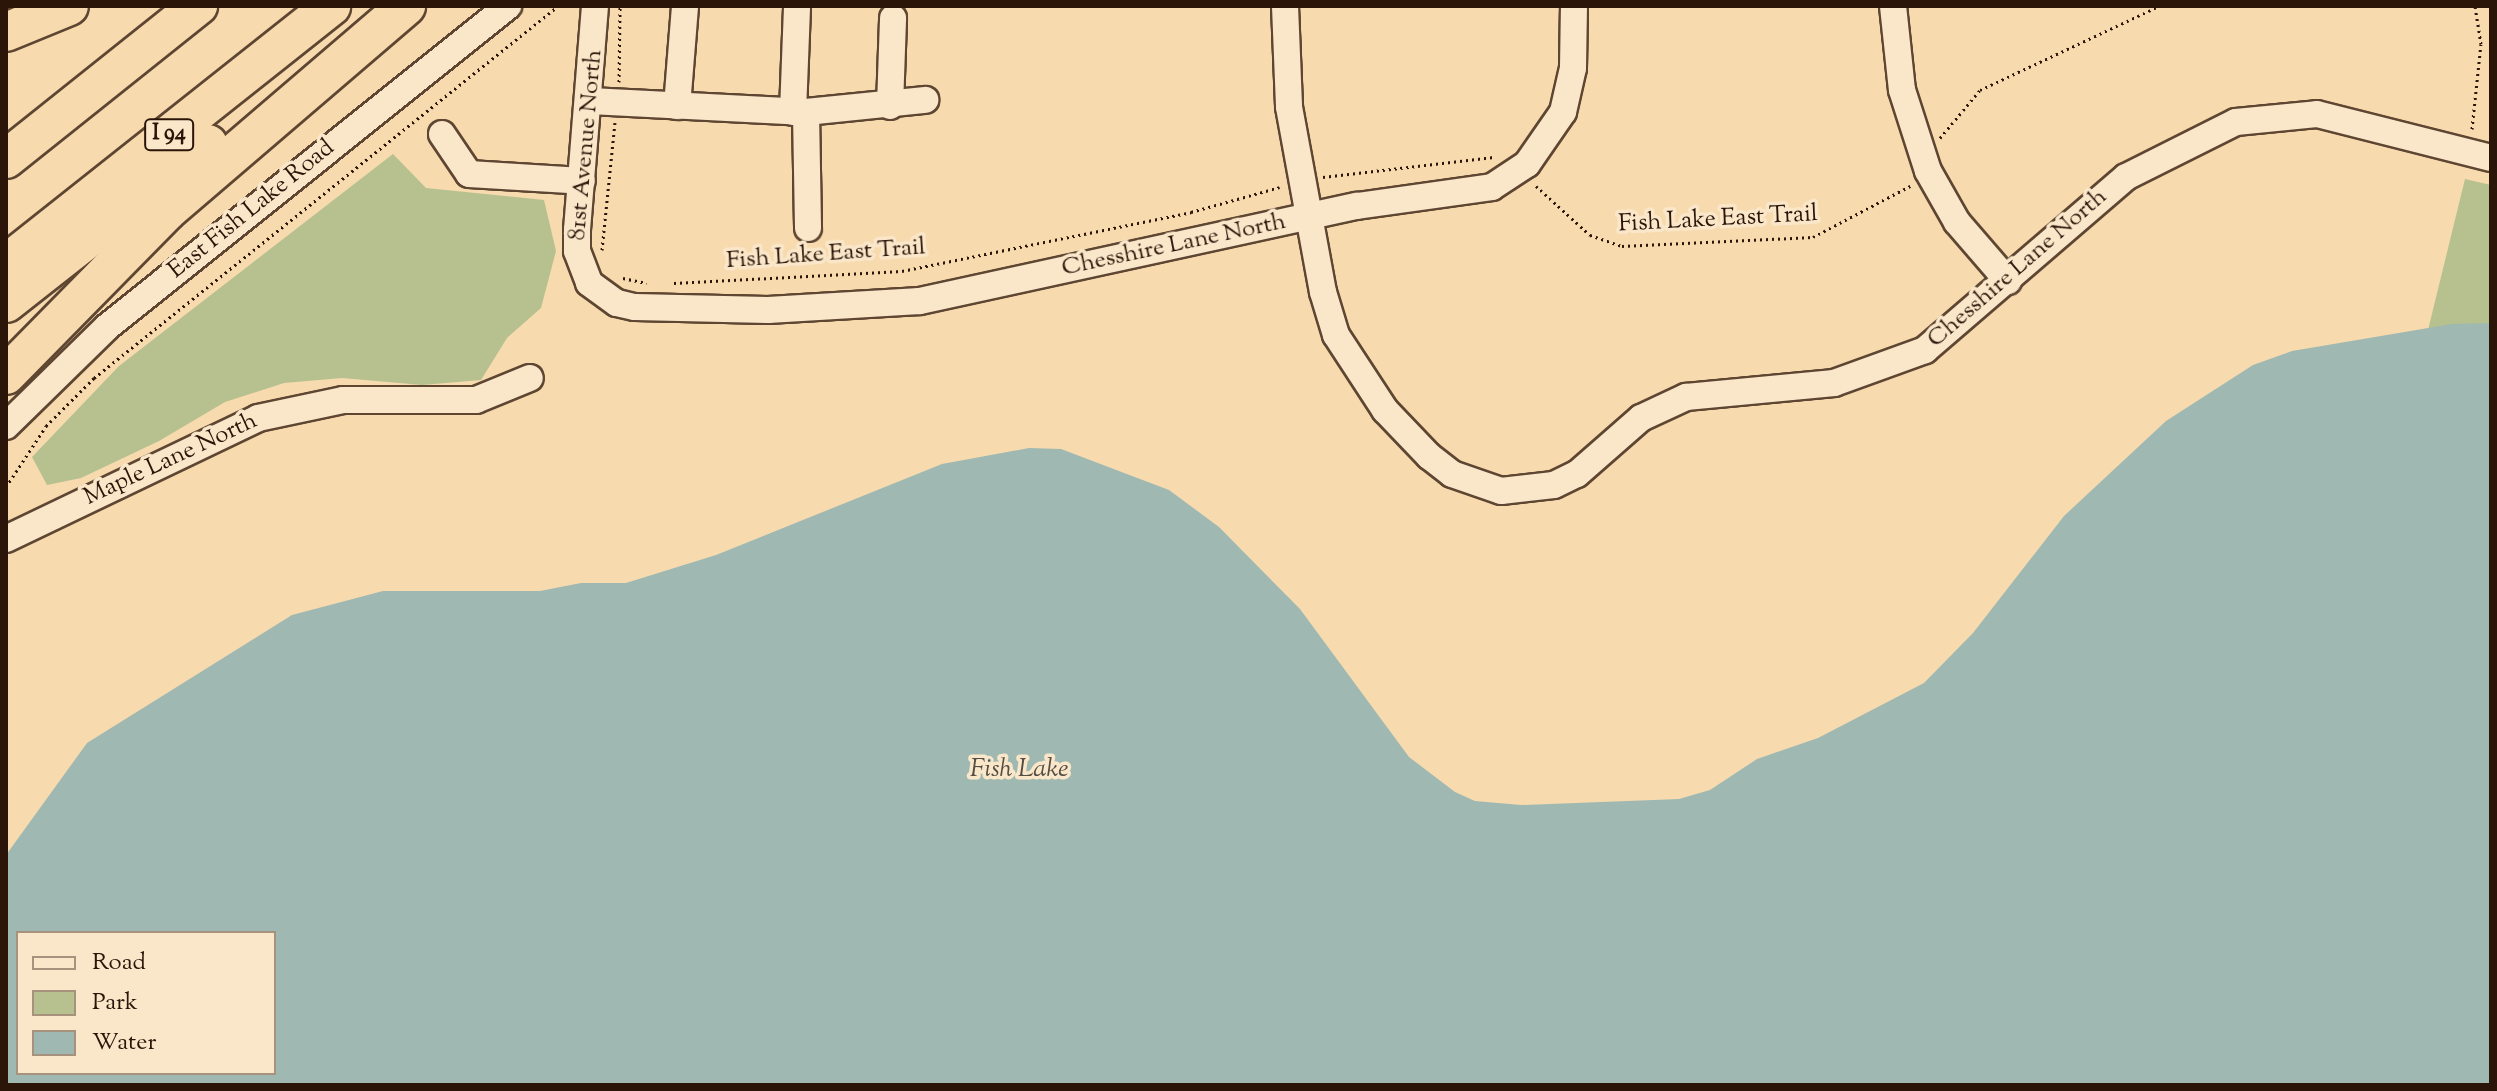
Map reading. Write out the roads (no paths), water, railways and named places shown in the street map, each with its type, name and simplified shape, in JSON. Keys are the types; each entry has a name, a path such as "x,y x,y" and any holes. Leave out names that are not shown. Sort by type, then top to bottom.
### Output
{"highway":[{"path":"6,32 69,6"},
{"path":"6,159 198,6"},
{"name":"I 94","path":"6,264 331,6"},
{"path":"6,303 382,6"},
{"path":"6,328 167,211 406,6"},
{"path":"6,375 167,211"}],"street":[{"name":"East Fish Lake Road","path":"6,426 107,327 508,6"},
{"name":"81st Avenue North","path":"595,6 577,251 601,277"},
{"path":"677,106 685,6"},
{"path":"797,6 799,112 808,228"},
{"path":"1285,6 1289,107 1309,216 1475,191 1518,172 1540,150 1563,112 1573,68 1574,6"},
{"path":"1893,6 1902,90 1928,171 1957,222 2008,281"},
{"path":"890,106 893,18"},
{"path":"590,101 799,112 890,106 925,100"},
{"name":"Chesshire Lane North","path":"601,277 617,303 635,307 867,307 920,301 1309,216 1323,292 1336,335 1358,375 1429,456 1452,474 1501,491 1554,485 1577,474 1641,418 1686,397 1810,387 1894,365 1947,335 2126,177 2236,122 2317,114 2491,158"},
{"path":"442,134 469,174 582,181"},
{"name":"Maple Lane North","path":"6,539 258,418 343,400 476,400 530,378"}],"water":[{"name":"Fish Lake","path":"2491,323 2491,1085 6,1085 6,855 87,743 292,615 383,591 540,591 581,583 626,583 716,555 942,464 1029,448 1061,449 1169,490 1219,527 1300,609 1409,757 1455,792 1475,801 1521,805 1679,799 1710,790 1757,759 1818,738 1924,683 1973,633 2064,516 2166,421 2253,365 2292,351 2452,324"}]}
